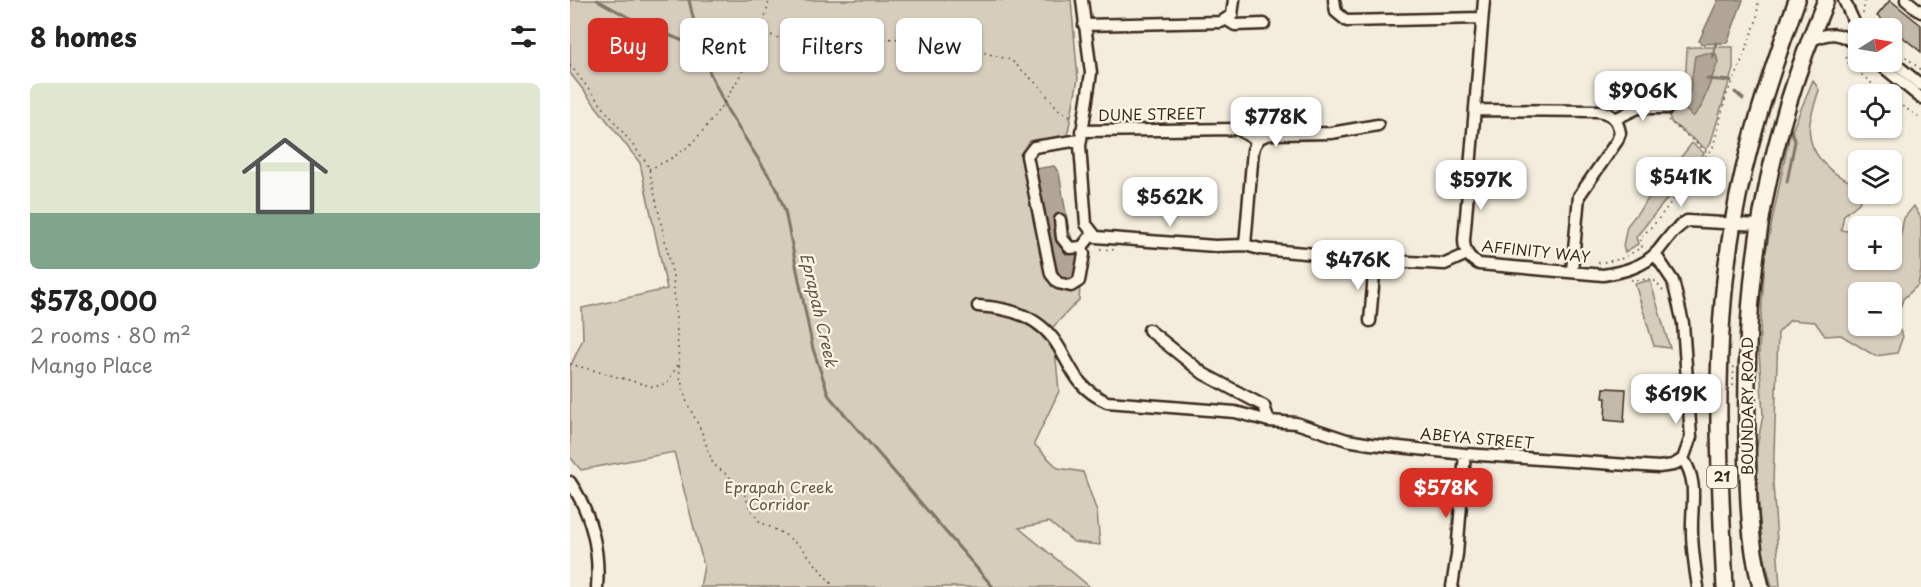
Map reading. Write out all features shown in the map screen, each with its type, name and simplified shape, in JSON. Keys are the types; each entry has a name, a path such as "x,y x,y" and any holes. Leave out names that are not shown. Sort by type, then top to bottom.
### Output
{"highway":[{"name":"BOUNDARY ROAD","path":"1725,587 1720,386 1724,293 1733,223 1761,99 1797,0"},
{"name":"BOUNDARY ROAD","path":"1761,587 1754,558 1749,517 1746,363 1749,304 1758,225 1786,105 1808,42 1826,0"}],"street":[{"path":"1082,0 1091,72 1080,135 1087,241"},
{"path":"1227,20 1234,9 1234,0"},
{"path":"1334,0 1336,12 1347,21 1482,18"},
{"name":"AFFINITY WAY","path":"1484,0 1464,240 1467,254 1479,264 1572,266 1603,275 1622,272 1655,254 1677,226 1687,221 1733,223"},
{"path":"1844,0 1856,18"},
{"path":"1908,1 1921,12"},
{"path":"1084,25 1227,20 1234,26 1264,24"},
{"path":"1808,42 1834,32 1848,38"},
{"path":"1902,69 1921,85"},
{"path":"1889,72 1921,98"},
{"path":"1615,119 1638,108 1668,108"},
{"path":"1475,111 1598,111 1610,113 1615,119 1620,134 1617,141 1579,196 1572,266"},
{"path":"1245,245 1253,150 1257,141 1264,135 1331,133 1378,125"},
{"name":"DUNE STREET","path":"1087,241 1079,281 1071,286 1059,283 1051,274 1027,156 1034,147 1080,135 1238,129 1257,141"},
{"path":"1060,220 1066,245 1074,249 1087,241 1102,239 1232,247 1245,245 1260,249 1360,258 1375,263 1391,261 1445,264 1467,254"},
{"path":"1733,223 1758,225"},
{"path":"1655,254 1673,281 1683,323 1691,437 1689,449 1683,459 1691,471 1694,484 1692,530 1698,587"},
{"path":"1370,321 1375,263"},
{"name":"ABEYA STREET","path":"978,306 1005,308 1023,314 1043,327 1059,347 1076,378 1091,395 1107,402 1235,412 1269,421 1296,423 1363,443 1465,454 1659,467 1673,465 1683,459"},
{"path":"1149,330 1204,374 1264,406 1269,421"},
{"path":"1452,587 1465,454"},
{"path":"570,482 585,508 592,530 598,573 597,587"}],"path":[{"path":"764,18 769,0"},
{"path":"1727,93 1736,76 1757,19 1758,0"},
{"path":"1863,17 1865,0"},
{"path":"768,34 789,42 918,38 940,56 960,57 978,51 1011,60 1039,86 1058,109 1073,117"},
{"path":"1902,54 1921,70"},
{"path":"570,64 646,162 649,169 673,276 680,377 687,403 701,430 713,464 742,487 750,509 760,522 784,534 804,550 834,587"},
{"path":"649,169 660,165 691,144 714,116 739,72"},
{"path":"1858,72 1872,84"},
{"path":"1902,106 1921,118"},
{"path":"1668,108 1668,122 1708,153"},
{"path":"1087,241 1101,249 1121,250"},
{"path":"1363,249 1386,251"},
{"path":"1572,266 1621,259"},
{"path":"570,364 654,387 667,383 679,362"},
{"path":"1720,386 1733,386 1733,362 1746,363"}],"green space":[{"name":"Eprapah Creek Corridor","path":"570,0 1071,0 1078,79 1067,137 1035,144 1021,157 1048,274 1070,291 1080,287 1079,300 1053,327 1059,391 1034,444 1058,468 1083,472 1097,512 1100,545 1074,542 1049,522 1019,528 1090,587 700,587 704,566 674,452 581,470 570,457 570,367 583,339 582,308 667,289 640,163 570,73"},
{"path":"1733,47 1733,69 1710,145 1706,149 1671,122 1669,114 1685,90 1687,48"},
{"path":"1813,80 1819,90 1810,122 1812,144 1822,162 1848,181 1848,204 1858,204 1844,215 1841,230 1848,231 1848,270 1902,270 1902,228 1904,218 1914,206 1921,218 1921,270 1918,285 1902,302 1902,282 1848,282 1848,336 1902,334 1903,336 1897,353 1875,356 1841,335 1825,336 1815,322 1790,320 1778,333 1773,483 1780,587 1772,587 1761,543 1756,452 1763,415 1759,351 1765,256 1789,138"},
{"path":"1692,143 1704,153 1636,237 1638,244 1625,252 1623,246 1627,226"},
{"path":"1650,280 1670,348 1654,346 1635,284"}],"shaded area":[{"path":"1718,0 1743,0 1727,43 1701,44 1699,41"},
{"path":"1706,53 1716,54 1718,62 1701,107 1693,117 1681,105 1690,91 1695,56"},
{"path":"1054,166 1059,173 1069,231 1080,258 1079,274 1071,282 1060,278 1055,269 1034,169"}],"building":[{"path":"1890,0 1921,25 1921,52 1902,36 1902,18 1877,16"},
{"path":"1604,388 1626,389 1624,422 1605,420"}],"waterway":[{"path":"597,0 637,22 680,40"},
{"name":"Eprapah Creek","path":"689,0 700,48 710,73 728,111 776,187 785,211 813,349 829,396 993,587"},
{"path":"1713,57 1716,43"},
{"path":"1707,79 1731,81"},
{"path":"1735,92 1743,99"},
{"path":"1787,182 1795,141 1791,130"}]}
